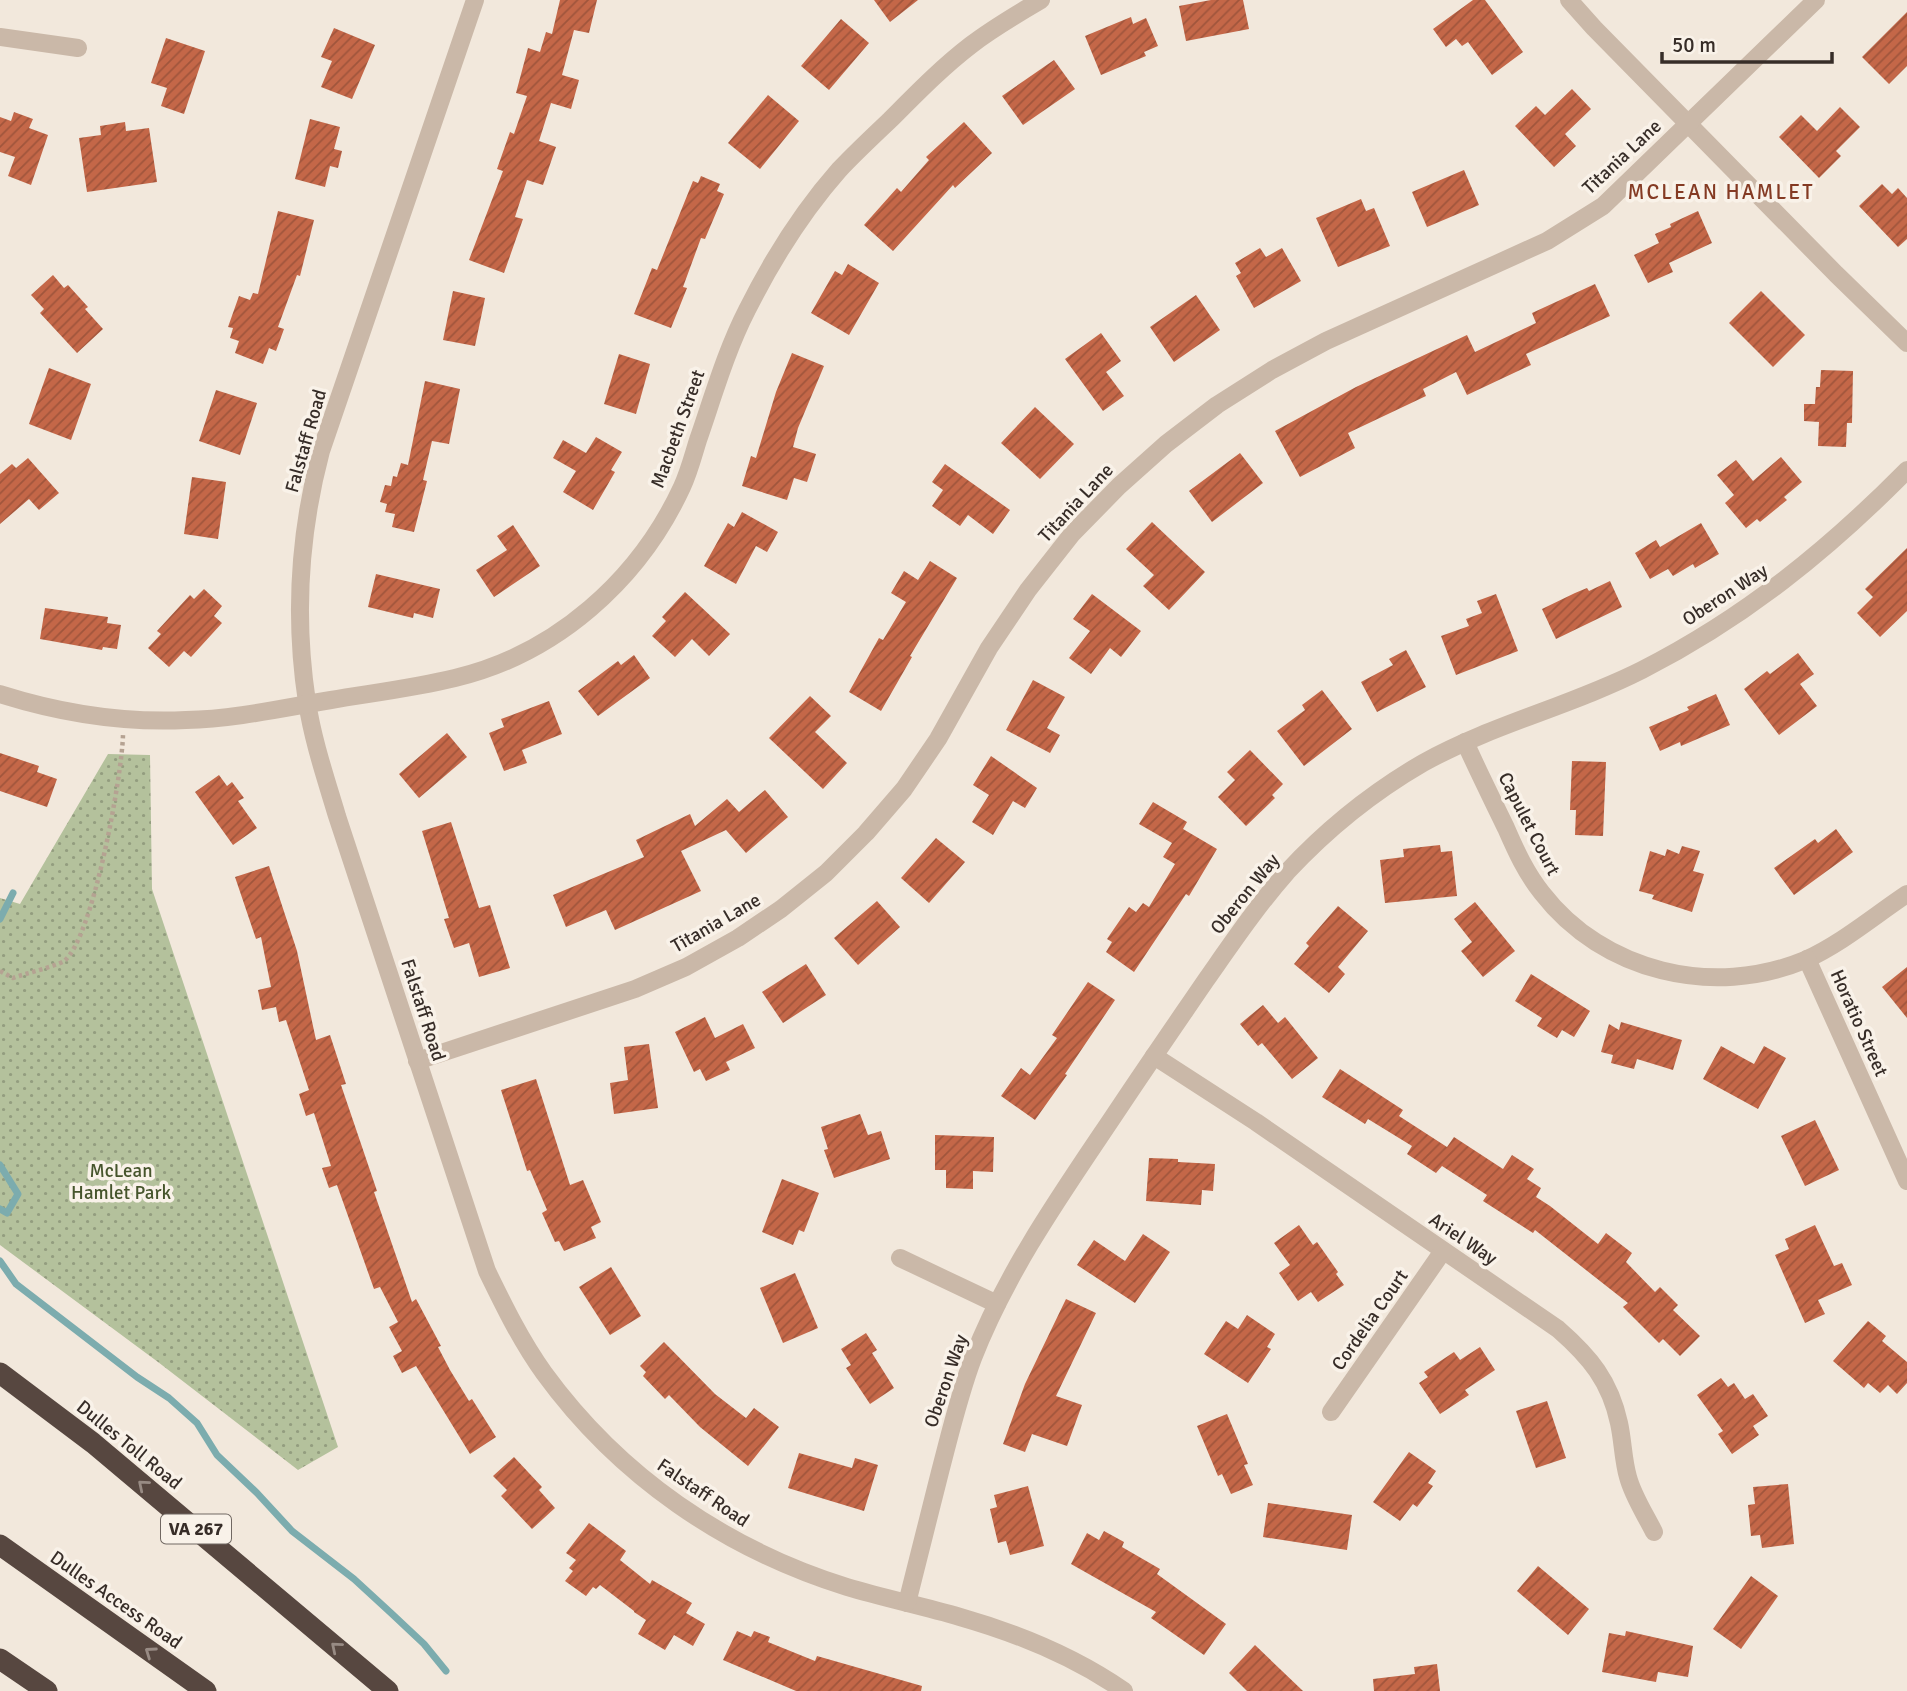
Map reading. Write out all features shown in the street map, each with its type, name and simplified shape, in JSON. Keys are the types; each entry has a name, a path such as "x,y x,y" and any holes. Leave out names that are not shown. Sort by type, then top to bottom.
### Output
{"highway":[{"name":"Dulles Toll Road","path":"0,1373 93,1443 388,1691"},
{"name":"Dulles Access Road","path":"0,1545 206,1691"},
{"path":"0,1659 47,1691"}],"street":[{"name":"Falstaff Road","path":"475,0 321,451 303,537 299,595 300,651 307,704 320,756 337,816 487,1271 531,1352 582,1421 646,1482 689,1513 738,1543 790,1567 847,1587 961,1617 1015,1635 1070,1660 1118,1690"},
{"name":"Macbeth Street","path":"0,694 53,709 122,718 190,720 307,704 456,678 496,665 536,646 572,623 606,596 637,561 668,514 683,484 724,364 745,313 769,266 798,222 840,170 928,83 969,47 1041,0"},
{"path":"1569,0 1688,124 1907,343"},
{"name":"Titania Lane","path":"417,1061 635,989 686,967 738,938 781,909 826,873 904,789 938,739 989,648 1028,590 1072,534 1166,443 1217,405 1272,370 1326,341 1547,241 1603,206 1815,0"},
{"path":"0,37 78,48"},
{"name":"Oberon Way","path":"907,1603 954,1414 973,1359 997,1304 1042,1223 1154,1056 1252,914 1289,871 1327,833 1372,797 1421,765 1465,742 1576,699 1641,670 1705,634 1766,594 1812,559 1907,470"},
{"name":"Capulet Court","path":"1465,742 1524,867 1542,893 1563,917 1589,938 1623,958 1656,970 1689,976 1724,978 1758,974 1807,959 1828,948 1907,894"},
{"name":"Horatio Street","path":"1807,959 1907,1181"},
{"name":"Ariel Way","path":"1154,1056 1256,1122 1558,1329 1582,1350 1600,1373 1612,1399 1620,1424 1628,1478 1654,1532"},
{"name":"Cordelia Court","path":"1331,1412 1443,1251"},
{"path":"900,1258 997,1304"}],"path":[{"path":"0,971 13,978 63,961 77,944 97,887 105,848 119,773 122,718"}],"green space":[{"name":"McLean Hamlet Park","path":"108,754 150,755 152,889 338,1447 298,1470 0,1245 0,898 20,904"}],"building":[{"path":"560,0 597,0 589,33 574,30 562,75 579,80 571,109 551,103 539,141 556,147 543,185 527,180 515,217 523,219 504,273 469,260 503,171 497,169 510,132 514,134 527,96 516,93 528,48 540,52 546,32 552,34"},
{"path":"874,0 918,0 890,22"},
{"path":"1211,0 1243,0 1249,29 1186,41 1179,6"},
{"path":"1473,0 1485,0 1523,52 1492,75 1468,42 1462,46 1456,39 1446,47 1433,29"},
{"path":"1907,12 1907,66 1889,84 1862,57"},
{"path":"1131,17 1133,24 1146,18 1158,46 1144,52 1146,56 1101,75 1085,36"},
{"path":"841,19 869,43 829,90 801,66"},
{"path":"334,28 375,45 352,99 321,87 332,61 321,57"},
{"path":"166,38 205,51 184,114 161,106 167,88 151,83"},
{"path":"1054,60 1075,89 1023,125 1002,96"},
{"path":"1572,89 1591,109 1565,134 1576,146 1554,167 1515,126 1536,106 1545,115"},
{"path":"768,95 799,121 760,169 728,143"},
{"path":"1840,107 1860,127 1836,151 1841,156 1819,178 1779,137 1801,115 1817,131"},
{"path":"14,112 33,119 29,128 48,135 31,185 8,176 15,157 0,152 0,117 11,121"},
{"path":"310,119 340,127 334,149 342,151 338,168 330,166 325,187 295,179"},
{"path":"125,122 126,131 149,128 157,182 87,192 79,138 101,135 100,126"},
{"path":"964,122 992,153 955,188 953,185 893,251 864,225 897,188 901,192 929,160 926,157"},
{"path":"1464,170 1479,205 1427,227 1412,192"},
{"path":"701,176 720,184 717,191 724,194 705,239 701,238 683,287 687,288 671,328 634,314 652,268 657,270 693,181 698,183"},
{"path":"1882,184 1892,194 1898,188 1907,198 1907,239 1898,247 1859,206"},
{"path":"1361,199 1366,211 1374,208 1390,246 1338,267 1316,218"},
{"path":"278,211 314,220 300,276 297,275 278,327 284,329 276,351 269,348 263,364 235,353 239,341 230,338 233,328 228,327 239,296 250,300 253,293 258,294"},
{"path":"1698,211 1712,243 1669,263 1673,272 1648,283 1634,255 1659,243 1655,234"},
{"path":"1260,248 1266,257 1282,248 1301,281 1254,308 1236,276 1241,273 1235,263"},
{"path":"848,264 879,283 849,335 811,313 835,271 842,275"},
{"path":"53,275 64,288 68,285 103,329 77,353 40,313 44,309 31,295"},
{"path":"1595,284 1610,316 1526,354 1531,365 1467,395 1456,372 1423,389 1426,396 1348,433 1355,448 1300,477 1275,431 1356,387 1467,335 1475,352 1536,323 1532,313"},
{"path":"453,291 485,298 475,346 443,340"},
{"path":"1761,291 1805,335 1773,367 1729,323"},
{"path":"1196,295 1220,330 1174,362 1150,327"},
{"path":"1101,333 1121,361 1106,372 1124,396 1103,411 1065,359"},
{"path":"792,353 824,366 798,428 793,447 816,454 807,482 794,478 787,500 742,486 751,456 756,458 776,392"},
{"path":"619,354 650,364 636,414 604,404"},
{"path":"49,368 91,384 71,440 29,424"},
{"path":"1821,370 1853,371 1852,423 1847,423 1846,447 1818,446 1819,422 1804,421 1804,404 1815,404"},
{"path":"425,381 460,389 449,444 432,441 423,480 427,481 414,532 392,527 395,514 385,512 387,504 380,502 385,485 391,486 393,476 397,477 401,463 408,465"},
{"path":"216,390 257,403 240,455 199,441"},
{"path":"1035,407 1074,444 1040,479 1001,443"},
{"path":"596,437 622,452 611,470 615,472 593,510 563,492 576,471 553,458 563,440 586,453"},
{"path":"1240,453 1263,483 1212,522 1189,491"},
{"path":"1781,457 1802,482 1784,497 1787,500 1760,522 1757,519 1746,528 1725,503 1734,495 1717,475 1736,460 1753,481"},
{"path":"28,458 59,493 39,510 29,499 0,524 0,474 12,464 16,468"},
{"path":"945,464 1010,510 993,534 968,515 960,526 932,506 943,490 932,482"},
{"path":"192,477 226,482 218,539 184,534"},
{"path":"742,512 778,532 767,552 756,546 736,584 704,566 728,523 734,527"},
{"path":"1152,522 1205,572 1169,610 1143,586 1154,575 1126,549"},
{"path":"1701,523 1719,554 1695,568 1693,564 1673,576 1668,569 1650,579 1635,553 1656,540 1660,547"},
{"path":"513,525 540,566 494,597 476,570 507,550 497,536"},
{"path":"1907,548 1907,611 1880,637 1857,613 1873,597 1865,589"},
{"path":"930,561 957,578 910,656 912,657 881,711 849,692 879,638 883,640 906,602 891,593 904,571 918,580"},
{"path":"376,574 440,589 433,618 414,613 413,618 368,607"},
{"path":"1610,581 1622,607 1556,639 1542,609 1587,588 1589,591"},
{"path":"204,589 222,606 214,616 222,623 191,657 184,651 169,667 148,648 161,634 157,631 190,595 194,599"},
{"path":"685,592 730,634 709,656 692,639 675,657 652,636 666,621 662,617"},
{"path":"1092,594 1141,631 1121,657 1110,648 1091,674 1069,658 1090,631 1073,619"},
{"path":"1496,594 1518,651 1456,675 1441,636 1469,626 1466,619 1482,613 1477,601"},
{"path":"45,608 108,617 107,623 121,625 117,649 103,647 102,650 40,639"},
{"path":"1406,650 1426,687 1377,712 1361,682 1393,665 1389,659"},
{"path":"1798,653 1814,674 1800,684 1817,706 1779,735 1744,689 1767,671 1770,674"},
{"path":"634,655 650,678 598,716 578,691 618,661 621,665"},
{"path":"1033,680 1065,697 1047,728 1060,735 1050,753 1006,730"},
{"path":"1322,690 1352,729 1304,766 1277,731 1305,710 1302,705"},
{"path":"1716,694 1730,725 1681,746 1680,742 1660,751 1649,727 1689,710 1687,707"},
{"path":"810,696 831,716 815,732 847,763 823,789 769,738"},
{"path":"549,701 562,734 522,750 527,763 504,771 489,733 504,727 501,719"},
{"path":"447,733 467,757 419,798 399,774"},
{"path":"1250,750 1283,784 1272,795 1275,798 1246,826 1218,797 1235,780 1227,772"},
{"path":"0,753 39,766 37,772 57,779 47,807 0,791"},
{"path":"991,756 1037,788 1025,808 1013,801 993,835 972,822 989,795 973,785"},
{"path":"1572,761 1606,762 1603,836 1575,835 1576,810 1570,810"},
{"path":"219,775 227,786 232,782 244,798 238,801 257,828 233,845 195,792"},
{"path":"765,790 788,817 746,853 726,830 681,851 701,891 615,930 606,910 566,927 553,895 644,857 636,840 690,814 695,826 727,799 739,812"},
{"path":"1153,802 1187,822 1183,829 1217,849 1189,896 1186,894 1134,972 1106,952 1112,942 1107,939 1129,907 1136,912 1143,903 1149,907 1175,864 1163,857 1172,843 1139,824"},
{"path":"451,822 479,908 490,905 510,968 479,977 469,943 454,948 444,919 449,918 422,831"},
{"path":"1836,829 1853,852 1794,895 1774,868 1815,839 1818,843"},
{"path":"936,838 965,862 929,903 901,878"},
{"path":"1440,845 1441,852 1452,851 1457,896 1385,903 1380,860 1404,857 1403,849"},
{"path":"1682,846 1700,851 1693,871 1704,874 1692,912 1652,899 1654,895 1639,891 1650,851 1665,856 1667,849 1679,854"},
{"path":"269,866 297,951 316,1040 330,1035 346,1084 341,1085 412,1302 416,1299 441,1346 438,1347 450,1370 496,1437 470,1454 416,1366 402,1373 393,1356 402,1351 389,1327 398,1322 380,1287 374,1289 337,1185 329,1188 322,1168 331,1166 314,1113 306,1116 299,1094 309,1090 286,1020 279,1022 276,1007 262,1010 258,990 271,987 261,937 256,939 235,877"},
{"path":"877,901 900,927 858,965 834,938"},
{"path":"1475,902 1515,951 1483,977 1461,951 1472,942 1454,919"},
{"path":"1338,906 1368,931 1338,967 1345,974 1329,993 1294,964 1309,946 1306,943"},
{"path":"806,964 826,995 783,1023 762,992"},
{"path":"1907,967 1907,1018 1882,987"},
{"path":"1531,974 1590,1011 1574,1037 1562,1030 1557,1038 1537,1026 1542,1018 1515,1001"},
{"path":"1088,982 1115,1000 1035,1120 1001,1096 1021,1068 1030,1075 1057,1038 1052,1035"},
{"path":"1263,1005 1278,1023 1285,1017 1318,1058 1292,1079 1262,1043 1258,1046 1240,1024"},
{"path":"705,1017 715,1038 743,1024 755,1048 726,1062 730,1070 706,1081 700,1069 694,1072 675,1032"},
{"path":"1621,1022 1682,1040 1673,1070 1637,1059 1634,1069 1611,1063 1613,1055 1601,1052 1609,1024 1619,1030"},
{"path":"649,1044 658,1108 614,1114 610,1083 628,1080 624,1047"},
{"path":"1721,1046 1754,1064 1764,1046 1786,1058 1758,1109 1703,1079"},
{"path":"1340,1069 1403,1110 1399,1116 1447,1147 1454,1137 1503,1169 1512,1155 1534,1169 1527,1179 1541,1188 1536,1197 1598,1244 1606,1233 1632,1253 1626,1262 1655,1292 1660,1287 1678,1305 1673,1310 1700,1336 1680,1356 1663,1339 1659,1343 1623,1307 1628,1303 1535,1230 1533,1233 1483,1201 1487,1195 1442,1166 1436,1173 1407,1154 1412,1146 1368,1119 1365,1124 1322,1097"},
{"path":"536,1079 570,1185 583,1180 601,1222 591,1227 596,1238 564,1251 559,1241 555,1242 542,1213 547,1210 530,1170 527,1171 501,1090"},
{"path":"860,1114 868,1135 881,1131 890,1159 834,1178 824,1150 828,1149 821,1127"},
{"path":"1815,1120 1839,1170 1805,1186 1781,1136"},
{"path":"935,1135 994,1137 993,1172 973,1171 973,1189 946,1188 946,1170 935,1170"},
{"path":"1149,1158 1215,1164 1213,1191 1202,1190 1201,1205 1146,1201"},
{"path":"782,1179 819,1193 804,1232 799,1230 793,1245 762,1232"},
{"path":"1299,1225 1313,1245 1317,1242 1344,1285 1318,1302 1311,1292 1298,1301 1279,1273 1290,1265 1274,1243"},
{"path":"1815,1225 1834,1266 1842,1263 1852,1285 1818,1300 1825,1314 1805,1323 1775,1255 1789,1249 1785,1239"},
{"path":"1143,1234 1170,1252 1135,1303 1077,1265 1094,1240 1125,1261"},
{"path":"611,1267 641,1316 610,1335 579,1287"},
{"path":"795,1273 818,1328 783,1343 760,1288"},
{"path":"1066,1299 1096,1313 1056,1396 1082,1405 1067,1446 1032,1434 1025,1452 1003,1444 1025,1384"},
{"path":"1247,1315 1275,1334 1267,1347 1271,1349 1248,1383 1204,1354 1226,1321 1238,1329"},
{"path":"1868,1321 1886,1336 1882,1341 1907,1362 1907,1383 1897,1394 1888,1385 1880,1393 1868,1383 1864,1388 1833,1361"},
{"path":"866,1333 877,1350 872,1353 894,1388 870,1404 846,1368 851,1365 841,1349"},
{"path":"664,1342 715,1394 746,1418 754,1408 779,1427 748,1466 700,1427 669,1395 665,1399 643,1376 646,1372 640,1366"},
{"path":"1480,1347 1495,1370 1465,1390 1469,1395 1440,1414 1419,1383 1428,1377 1424,1372 1454,1352 1460,1360"},
{"path":"1721,1378 1728,1387 1734,1383 1745,1399 1753,1394 1768,1416 1753,1426 1759,1435 1732,1454 1718,1434 1723,1431 1697,1395"},
{"path":"1547,1401 1566,1458 1536,1468 1516,1411"},
{"path":"1227,1414 1248,1464 1244,1465 1253,1485 1231,1494 1222,1474 1218,1476 1197,1426"},
{"path":"1409,1452 1436,1471 1428,1483 1433,1486 1417,1507 1413,1504 1400,1521 1373,1502"},
{"path":"799,1453 852,1468 855,1458 878,1465 864,1511 788,1488"},
{"path":"514,1457 542,1487 539,1490 555,1508 532,1529 501,1496 507,1490 493,1476"},
{"path":"1788,1484 1794,1544 1762,1548 1760,1535 1751,1536 1748,1505 1755,1504 1753,1487"},
{"path":"1028,1486 1044,1546 1010,1555 1006,1541 998,1543 990,1509 997,1507 994,1495"},
{"path":"1268,1503 1352,1515 1347,1550 1263,1537"},
{"path":"589,1523 626,1551 620,1560 650,1584 652,1580 692,1603 686,1613 705,1624 693,1646 674,1635 665,1650 638,1634 646,1620 600,1585 596,1589 593,1587 586,1596 565,1581 573,1571 569,1568 576,1560 566,1553"},
{"path":"1104,1531 1124,1542 1122,1547 1160,1569 1157,1574 1226,1624 1204,1655 1151,1618 1156,1612 1071,1564 1087,1533 1099,1540"},
{"path":"1538,1566 1589,1609 1568,1635 1517,1591"},
{"path":"1751,1576 1778,1596 1741,1649 1713,1629"},
{"path":"737,1631 751,1637 754,1631 770,1637 768,1642 815,1661 817,1656 922,1686 921,1691 796,1691 723,1660"},
{"path":"1626,1631 1693,1646 1688,1677 1658,1672 1656,1682 1602,1672 1609,1633 1625,1636"},
{"path":"1255,1645 1303,1691 1247,1691 1229,1673"},
{"path":"1437,1664 1440,1691 1374,1691 1373,1679 1415,1674 1414,1667"}],"waterway":[{"path":"0,919 13,893"},
{"path":"0,1165 18,1194 7,1213 0,1209"},
{"path":"0,1261 16,1284 137,1377 169,1398 197,1423 217,1455 292,1531 354,1579 424,1644 446,1671"}],"district":[{"name":"MCLEAN HAMLET","path":"1721,192"}]}
